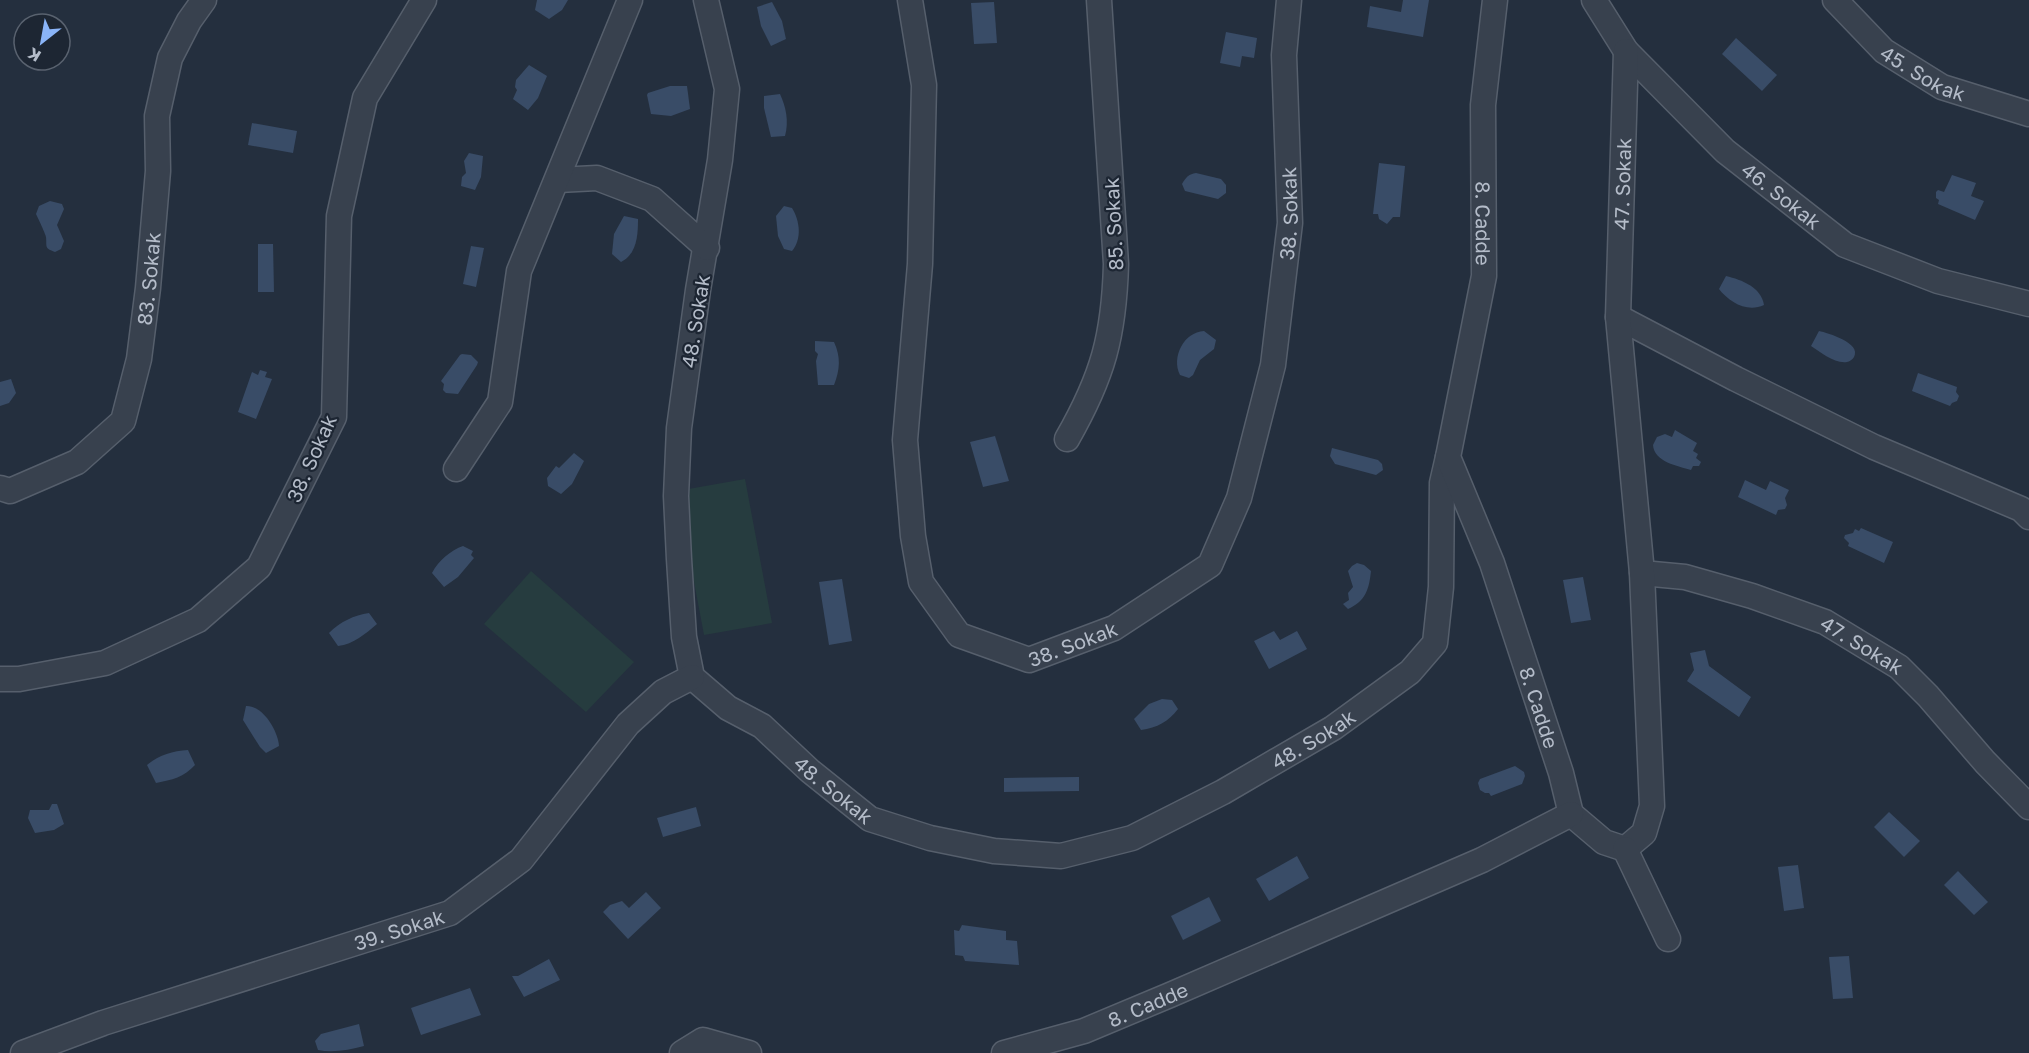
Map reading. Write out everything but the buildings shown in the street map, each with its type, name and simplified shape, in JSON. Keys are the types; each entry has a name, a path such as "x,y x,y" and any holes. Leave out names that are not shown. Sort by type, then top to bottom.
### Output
{"street":[{"name":"83. Sokak","path":"0,488 10,491 76,462 123,421 139,359 148,288 158,171 158,116 170,58 189,21 204,0"},
{"name":"38. Sokak","path":"0,679 19,679 105,663 198,620 259,567 334,417 339,216 364,98 424,0"},
{"path":"456,469 500,402 519,271 630,0"},
{"name":"48. Sokak","path":"706,0 727,89 720,160 707,248 698,290 678,439 676,496 679,560 684,637 692,677 728,708 762,726 810,771 870,819 930,838 994,851 1061,856 1132,838 1224,792 1333,728 1410,672 1435,643 1441,587 1442,483 1448,457"},
{"name":"38. Sokak","path":"910,0 924,85 920,264 905,440 913,536 921,582 959,635 1029,660 1114,628 1210,565 1239,498 1273,366 1290,223 1284,56 1289,0"},
{"name":"85. Sokak","path":"1067,439 1087,404 1099,376 1110,338 1115,303 1116,264 1099,0"},
{"name":"8. Cadde","path":"1004,1053 1084,1030 1170,995 1482,860 1571,814 1561,773 1492,563 1448,457 1484,276 1483,105 1495,0"},
{"name":"46. Sokak","path":"1594,0 1626,51 1725,151 1845,244 1938,281 2029,304"},
{"name":"45. Sokak","path":"1835,0 1884,51 1942,87 2029,114"},
{"name":"47. Sokak","path":"1625,849 1644,834 1652,806 1642,573 1618,317 1626,51"},
{"path":"558,180 597,178 652,199 707,248"},
{"path":"1618,317 1736,379 1874,447 2021,509 2029,517"},
{"name":"47. Sokak","path":"1642,573 1685,577 1752,596 1825,622 1899,667 2029,807"},
{"name":"39. Sokak","path":"23,1053 103,1023 450,913 521,860 628,724 663,692 692,677"},
{"path":"1571,814 1604,842 1625,849 1668,939"},
{"path":"682,1053 704,1040 749,1053"}],"green space":[{"path":"745,479 772,623 704,635 677,491"},
{"path":"531,571 634,662 586,712 484,624"}],"water":[{"path":"537,0 568,0 562,10 549,19 535,10"},
{"path":"1403,0 1429,0 1423,37 1367,27 1370,6 1401,12"},
{"path":"772,2 782,21 786,39 771,46 761,26 757,7"},
{"path":"994,2 997,43 974,44 971,3"},
{"path":"1226,32 1257,38 1254,58 1242,56 1240,67 1220,63"},
{"path":"1736,38 1777,75 1762,91 1722,54"},
{"path":"529,65 547,76 538,98 528,110 513,99 517,90 516,80"},
{"path":"670,86 687,86 690,109 671,116 651,114 648,93"},
{"path":"780,94 786,114 785,136 771,137 764,108 764,96"},
{"path":"252,123 297,131 293,153 248,145"},
{"path":"469,153 483,156 481,177 475,190 461,186 462,177 466,173 464,161"},
{"path":"1379,163 1405,166 1400,217 1393,217 1387,224 1379,219 1378,214 1373,214"},
{"path":"1196,173 1221,179 1226,185 1226,193 1218,199 1185,191 1183,182"},
{"path":"1952,175 1976,183 1971,196 1984,201 1975,220 1938,204 1936,192 1938,190 1944,192"},
{"path":"50,201 62,204 64,209 57,225 64,241 61,249 55,252 47,247 46,236 36,214 39,206"},
{"path":"784,206 792,208 798,224 799,236 792,251 784,249 778,236 776,216"},
{"path":"624,216 638,219 638,231 636,244 626,259 621,262 612,254 614,234"},
{"path":"258,244 273,244 274,292 258,292"},
{"path":"471,246 484,248 476,287 463,284"},
{"path":"1726,276 1744,282 1755,289 1764,305 1745,307 1728,298 1719,289"},
{"path":"1204,331 1216,340 1214,349 1200,360 1193,375 1189,378 1180,375 1177,361 1181,347 1191,336"},
{"path":"1819,331 1849,343 1855,352 1853,358 1848,362 1838,361 1811,346"},
{"path":"815,341 834,342 839,364 834,385 818,385 816,361 818,354 815,351"},
{"path":"462,354 471,355 478,362 477,365 458,394 446,393 441,381"},
{"path":"260,370 267,372 265,377 272,379 256,419 238,412 252,372 258,375"},
{"path":"1918,373 1957,387 1956,392 1959,396 1957,401 1950,406 1912,391"},
{"path":"11,379 16,393 9,403 0,406 0,382"},
{"path":"1675,430 1697,443 1693,451 1698,454 1696,458 1701,462 1699,466 1693,466 1691,470 1674,465 1662,459 1654,451 1653,445 1657,437 1665,434 1672,437"},
{"path":"995,436 1009,481 983,487 970,442"},
{"path":"1332,448 1378,460 1383,470 1376,475 1335,464 1330,456"},
{"path":"574,453 584,461 572,484 561,494 548,486 547,478 556,466 559,468"},
{"path":"1745,480 1766,490 1770,481 1789,490 1785,498 1787,505 1785,509 1778,510 1776,515 1738,497"},
{"path":"1861,528 1893,542 1884,563 1848,546 1845,535 1853,533 1855,529 1859,531"},
{"path":"463,546 473,551 471,555 474,558 458,577 444,587 432,573 445,556"},
{"path":"1357,563 1371,571 1369,583 1363,598 1348,609 1343,604 1349,600 1348,593 1353,587 1348,571"},
{"path":"1583,577 1591,620 1571,623 1563,580"},
{"path":"842,579 852,641 829,645 819,582"},
{"path":"369,613 377,624 354,641 338,646 329,633 358,615"},
{"path":"1274,631 1280,640 1297,631 1307,649 1269,669 1254,641"},
{"path":"1705,650 1709,666 1751,697 1739,717 1687,681 1694,670 1690,653"},
{"path":"1162,699 1172,700 1178,709 1162,723 1141,730 1134,719 1149,704"},
{"path":"246,706 264,714 273,726 279,746 266,753 260,747 243,720"},
{"path":"188,750 195,765 177,777 156,783 147,765 166,754"},
{"path":"1515,766 1524,772 1522,784 1491,796 1480,790 1478,783 1480,779"},
{"path":"1079,777 1079,791 1004,792 1004,778"},
{"path":"52,804 57,804 64,824 54,830 35,833 28,818 30,810 49,810"},
{"path":"696,807 701,826 663,837 657,818"},
{"path":"1889,812 1920,841 1904,857 1874,827"},
{"path":"1297,856 1309,878 1269,901 1256,879"},
{"path":"1798,865 1804,908 1784,911 1778,867"},
{"path":"1958,871 1988,902 1974,915 1944,885"},
{"path":"646,892 661,908 628,939 603,912 610,905 622,901 629,908"},
{"path":"1209,897 1221,921 1183,940 1171,916"},
{"path":"962,925 1006,931 1006,940 1017,941 1019,965 965,961 963,956 955,955 954,930 959,931"},
{"path":"1849,956 1853,998 1833,999 1829,957"},
{"path":"549,959 560,980 524,997 512,976 518,976"},
{"path":"470,988 481,1015 421,1035 411,1008"},
{"path":"359,1024 364,1046 341,1051 318,1050 315,1041 321,1034"}]}
